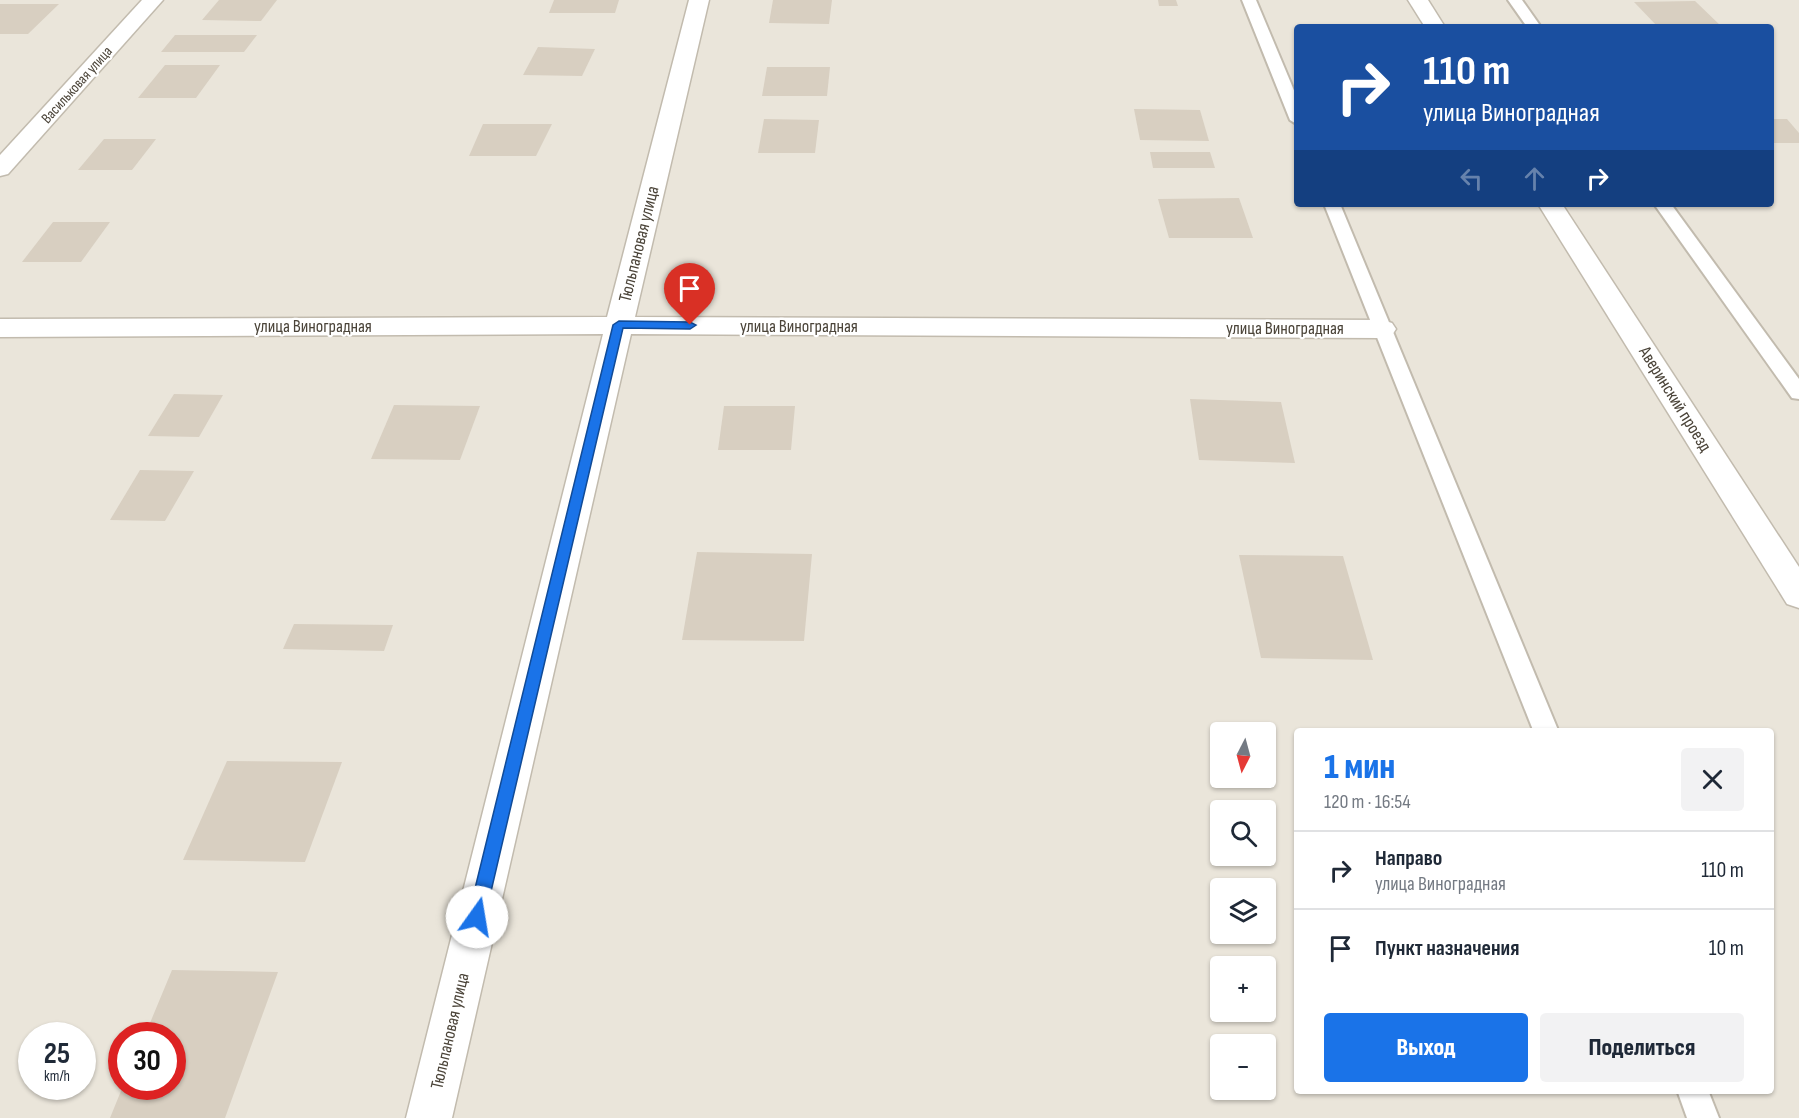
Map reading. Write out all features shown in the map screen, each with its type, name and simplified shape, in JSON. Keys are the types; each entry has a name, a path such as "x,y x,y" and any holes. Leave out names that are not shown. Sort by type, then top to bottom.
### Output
{"street":[{"name":"Васильковая улица","path":"0,170 153,0"},
{"name":"Тюльпановая улица","path":"429,1118 699,0"},
{"path":"1418,0 1433,24"},
{"name":"Аверинский проезд","path":"1552,207 1799,595"},
{"name":"улица Виноградная","path":"0,328 619,325 1382,329"}],"lane":[{"path":"1249,0 1294,110"},
{"path":"1515,0 1532,24"},
{"path":"1333,207 1545,728"},
{"path":"1664,207 1799,393"},
{"path":"1694,1094 1703,1118"}],"shaded area":[{"path":"0,0 1799,0 1799,1118 0,1118"}],"building":[{"path":"219,0 277,0 261,21 202,20"},
{"path":"554,0 619,0 615,13 549,13"},
{"path":"773,0 832,0 829,24 769,23"},
{"path":"1158,0 1176,0 1178,6 1159,6"},
{"path":"1695,1 1719,24 1655,24 1634,2"},
{"path":"0,4 59,4 28,34 0,34"},
{"path":"175,35 257,35 244,52 161,52"},
{"path":"538,47 595,49 582,76 523,75"},
{"path":"165,65 220,65 196,98 138,98"},
{"path":"767,67 830,67 827,96 762,96"},
{"path":"1134,109 1200,110 1209,141 1140,140"},
{"path":"764,119 819,120 815,153 758,153"},
{"path":"1774,119 1787,119 1799,133 1799,143 1774,143"},
{"path":"483,124 552,124 536,156 469,156"},
{"path":"104,139 156,139 132,170 78,170"},
{"path":"1150,152 1210,152 1215,168 1153,168"},
{"path":"1239,198 1253,238 1169,238 1158,199"},
{"path":"53,222 110,222 81,262 22,262"},
{"path":"174,394 223,395 199,437 148,436"},
{"path":"1190,399 1281,402 1295,463 1199,460"},
{"path":"394,405 480,406 460,460 371,459"},
{"path":"724,406 795,406 791,450 718,450"},
{"path":"140,470 194,471 165,521 110,520"},
{"path":"697,552 812,554 804,641 682,640"},
{"path":"1239,555 1343,556 1373,660 1261,658"},
{"path":"294,624 393,625 384,651 283,649"},
{"path":"227,761 342,762 305,862 183,860"},
{"path":"172,970 278,972 225,1118 110,1118 117,1100 186,1100 186,1022 150,1022"}],"route":[{"path":"477,917 619,325 690,325"}]}
